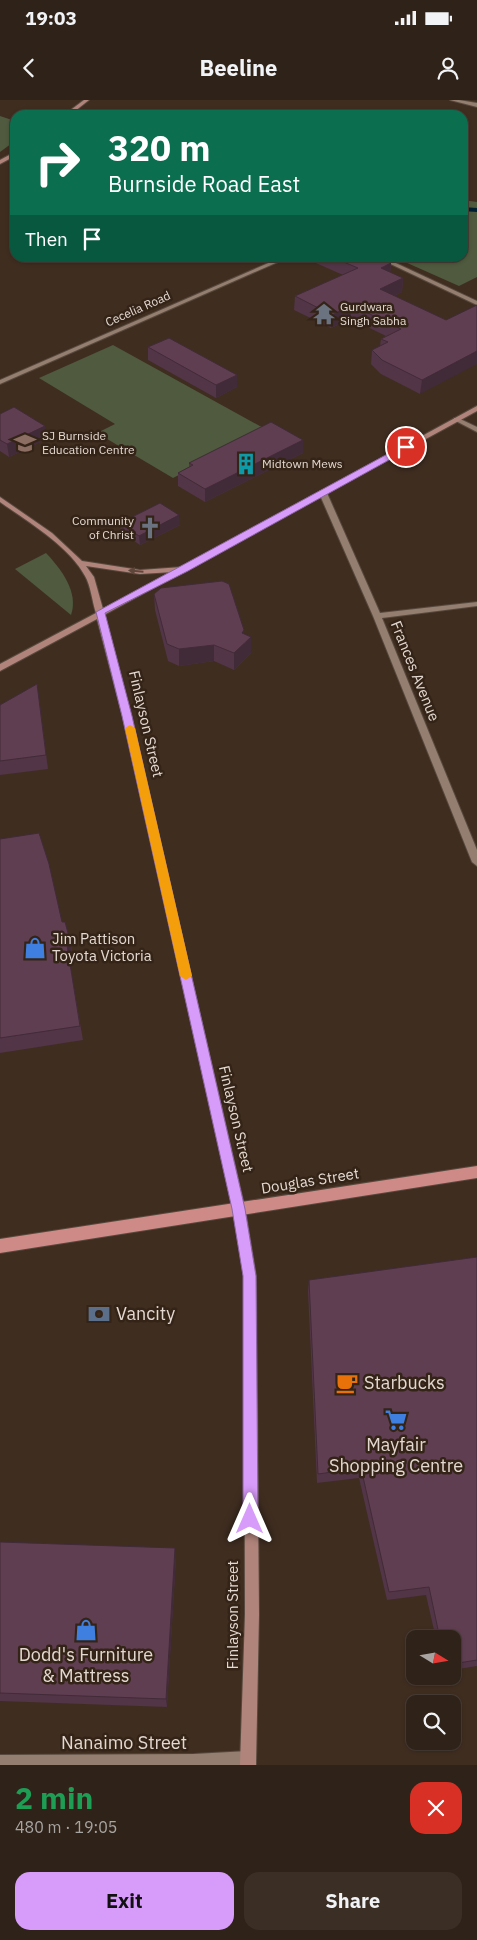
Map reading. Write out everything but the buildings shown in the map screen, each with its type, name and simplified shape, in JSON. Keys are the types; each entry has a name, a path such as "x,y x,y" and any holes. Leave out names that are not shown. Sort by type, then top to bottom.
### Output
{"main road":[{"path":"74,110 87,100"},
{"path":"0,668 477,408"},
{"path":"0,500 27,518 82,563 140,572 184,569"},
{"name":"Finlayson Street","path":"82,563 90,577 127,716 239,1209 250,1276 252,1614 248,1762"},
{"name":"Douglas Street","path":"0,1246 477,1172"}],"street":[{"path":"452,100 477,106"},
{"name":"Cecelia Road","path":"0,382 275,262"},
{"path":"390,262 477,303"},
{"path":"456,419 477,430"},
{"name":"Frances Avenue","path":"323,493 377,616 477,862"},
{"path":"377,616 477,604"},
{"name":"Nanaimo Street","path":"0,1763 248,1762"}],"green space":[{"path":"0,116 10,119 10,145 0,152"},
{"path":"468,201 477,202 477,277 459,286 405,262 468,262"},
{"path":"113,345 267,430 173,478 97,433 115,424 39,378"},
{"path":"46,553 63,574 71,589 73,606 71,615 15,569"}],"waterway":[{"path":"468,209 477,210"}],"slow traffic":[{"path":"130,728 186,976"}],"place":[{"name":"Gurdwara Singh Sabha","path":"324,314"},
{"name":"SJ Burnside Education Centre","path":"25,443"},
{"name":"Midtown Mews","path":"246,464"},
{"name":"Community of Christ","path":"150,528"},
{"name":"Jim Pattison Toyota Victoria","path":"35,948"},
{"name":"Vancity","path":"99,1314"},
{"name":"Starbucks","path":"347,1383"},
{"name":"Mayfair Shopping Centre","path":"396,1420"},
{"name":"Dodd's Furniture & Mattress","path":"86,1630"}],"route":[{"path":"250,1519 250,1276 239,1209 127,716 100,612 184,569 406,447"}]}
